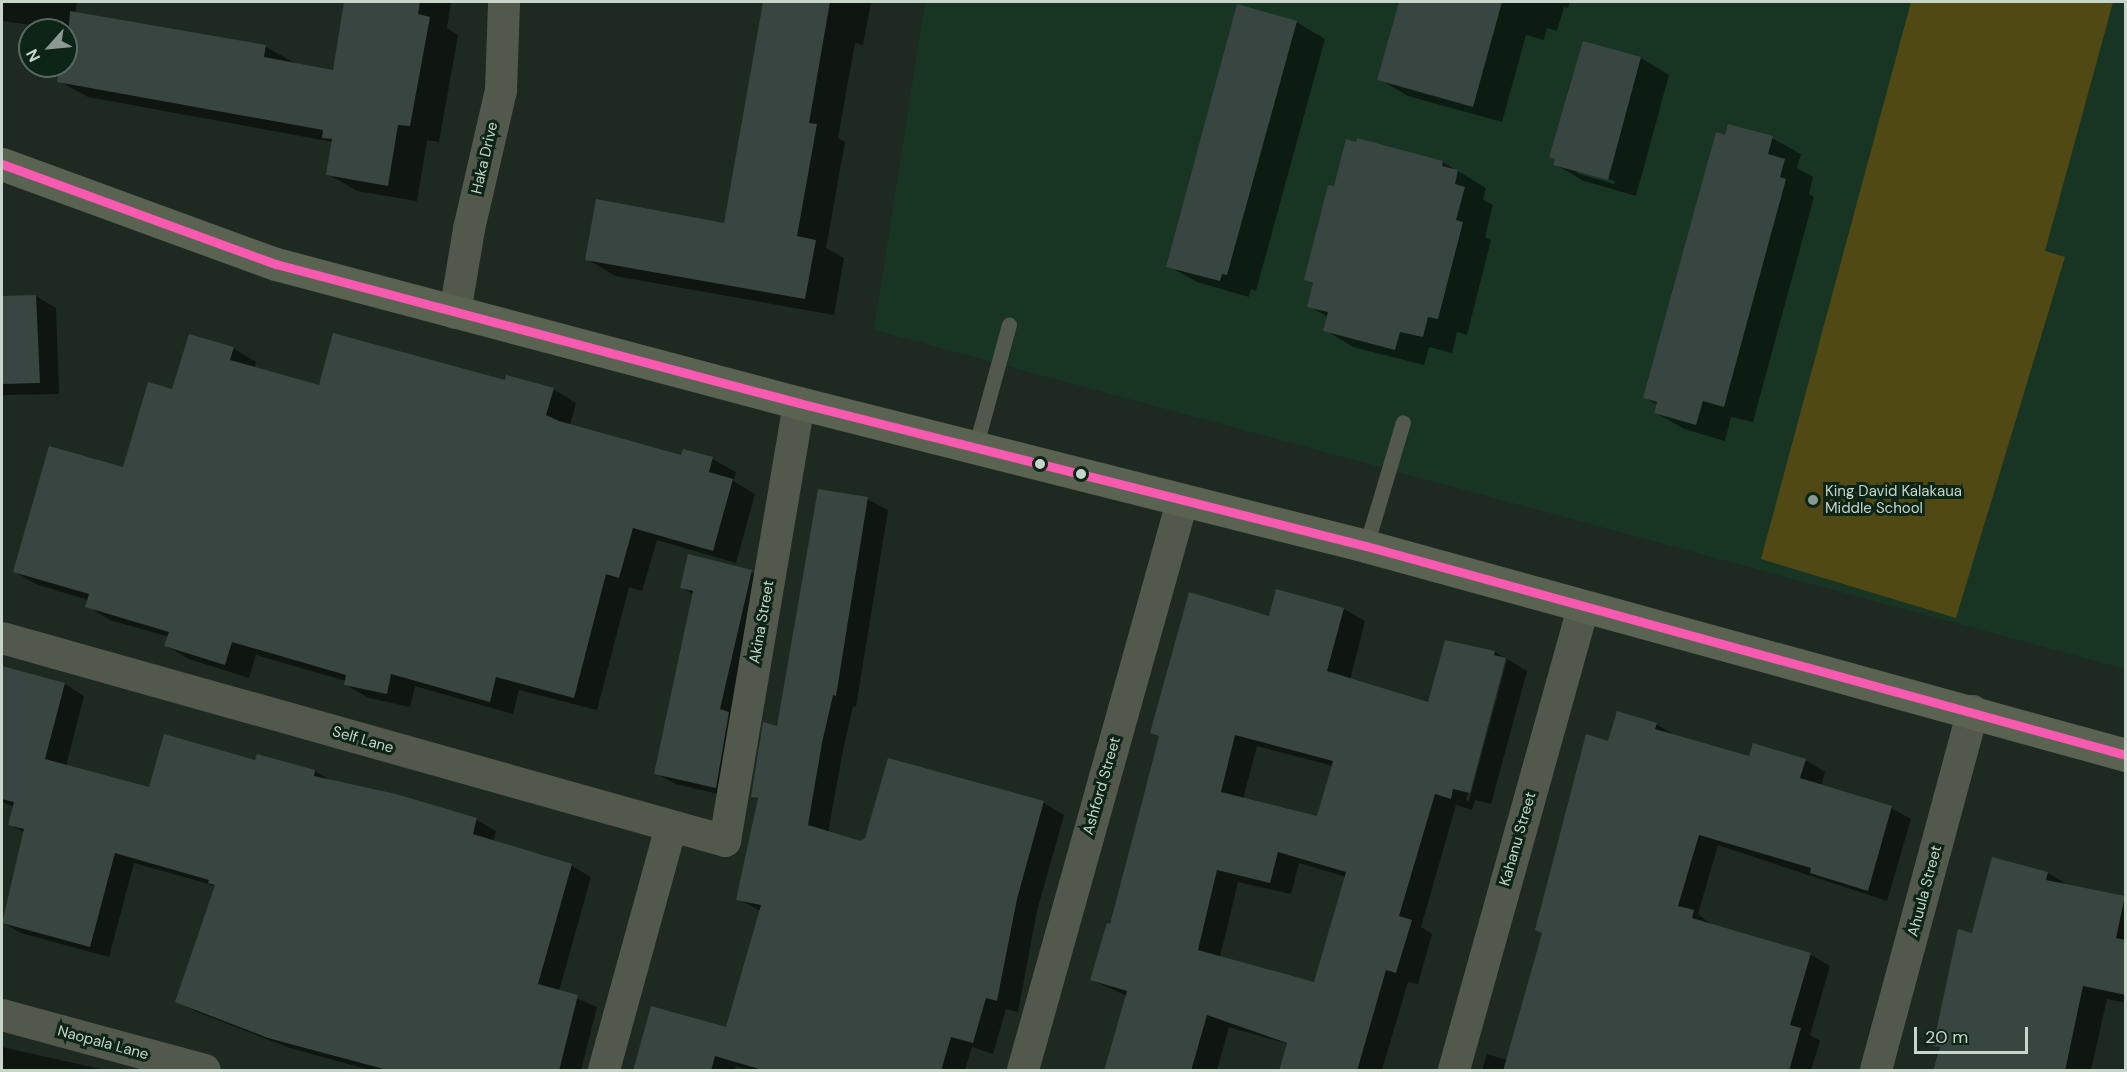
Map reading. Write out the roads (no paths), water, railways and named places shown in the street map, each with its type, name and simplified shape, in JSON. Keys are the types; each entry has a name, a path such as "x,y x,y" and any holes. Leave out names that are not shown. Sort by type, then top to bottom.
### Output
{"main road":[{"path":"2,164 276,264 799,403 976,445 1182,502 1366,546 1583,608 1973,711 2126,755"}],"street":[{"name":"Haka Drive","path":"455,313 469,229 501,90 504,2"},
{"name":"Akina Street","path":"725,841 799,403"},
{"name":"Ashford Street","path":"1023,1071 1182,502"},
{"name":"Kahanu Street","path":"1454,1071 1583,608"},
{"name":"Self Lane","path":"2,638 725,841"},
{"name":"Ahuula Street","path":"1876,1071 1973,711"},
{"path":"604,1071 671,827"},
{"name":"Naopala Lane","path":"2,1015 165,1065 205,1071"}],"lane":[{"path":"976,445 1009,324"},
{"path":"1366,546 1402,422"}],"place":[{"name":"King David Kalakaua Middle School","path":"1813,500"}]}
